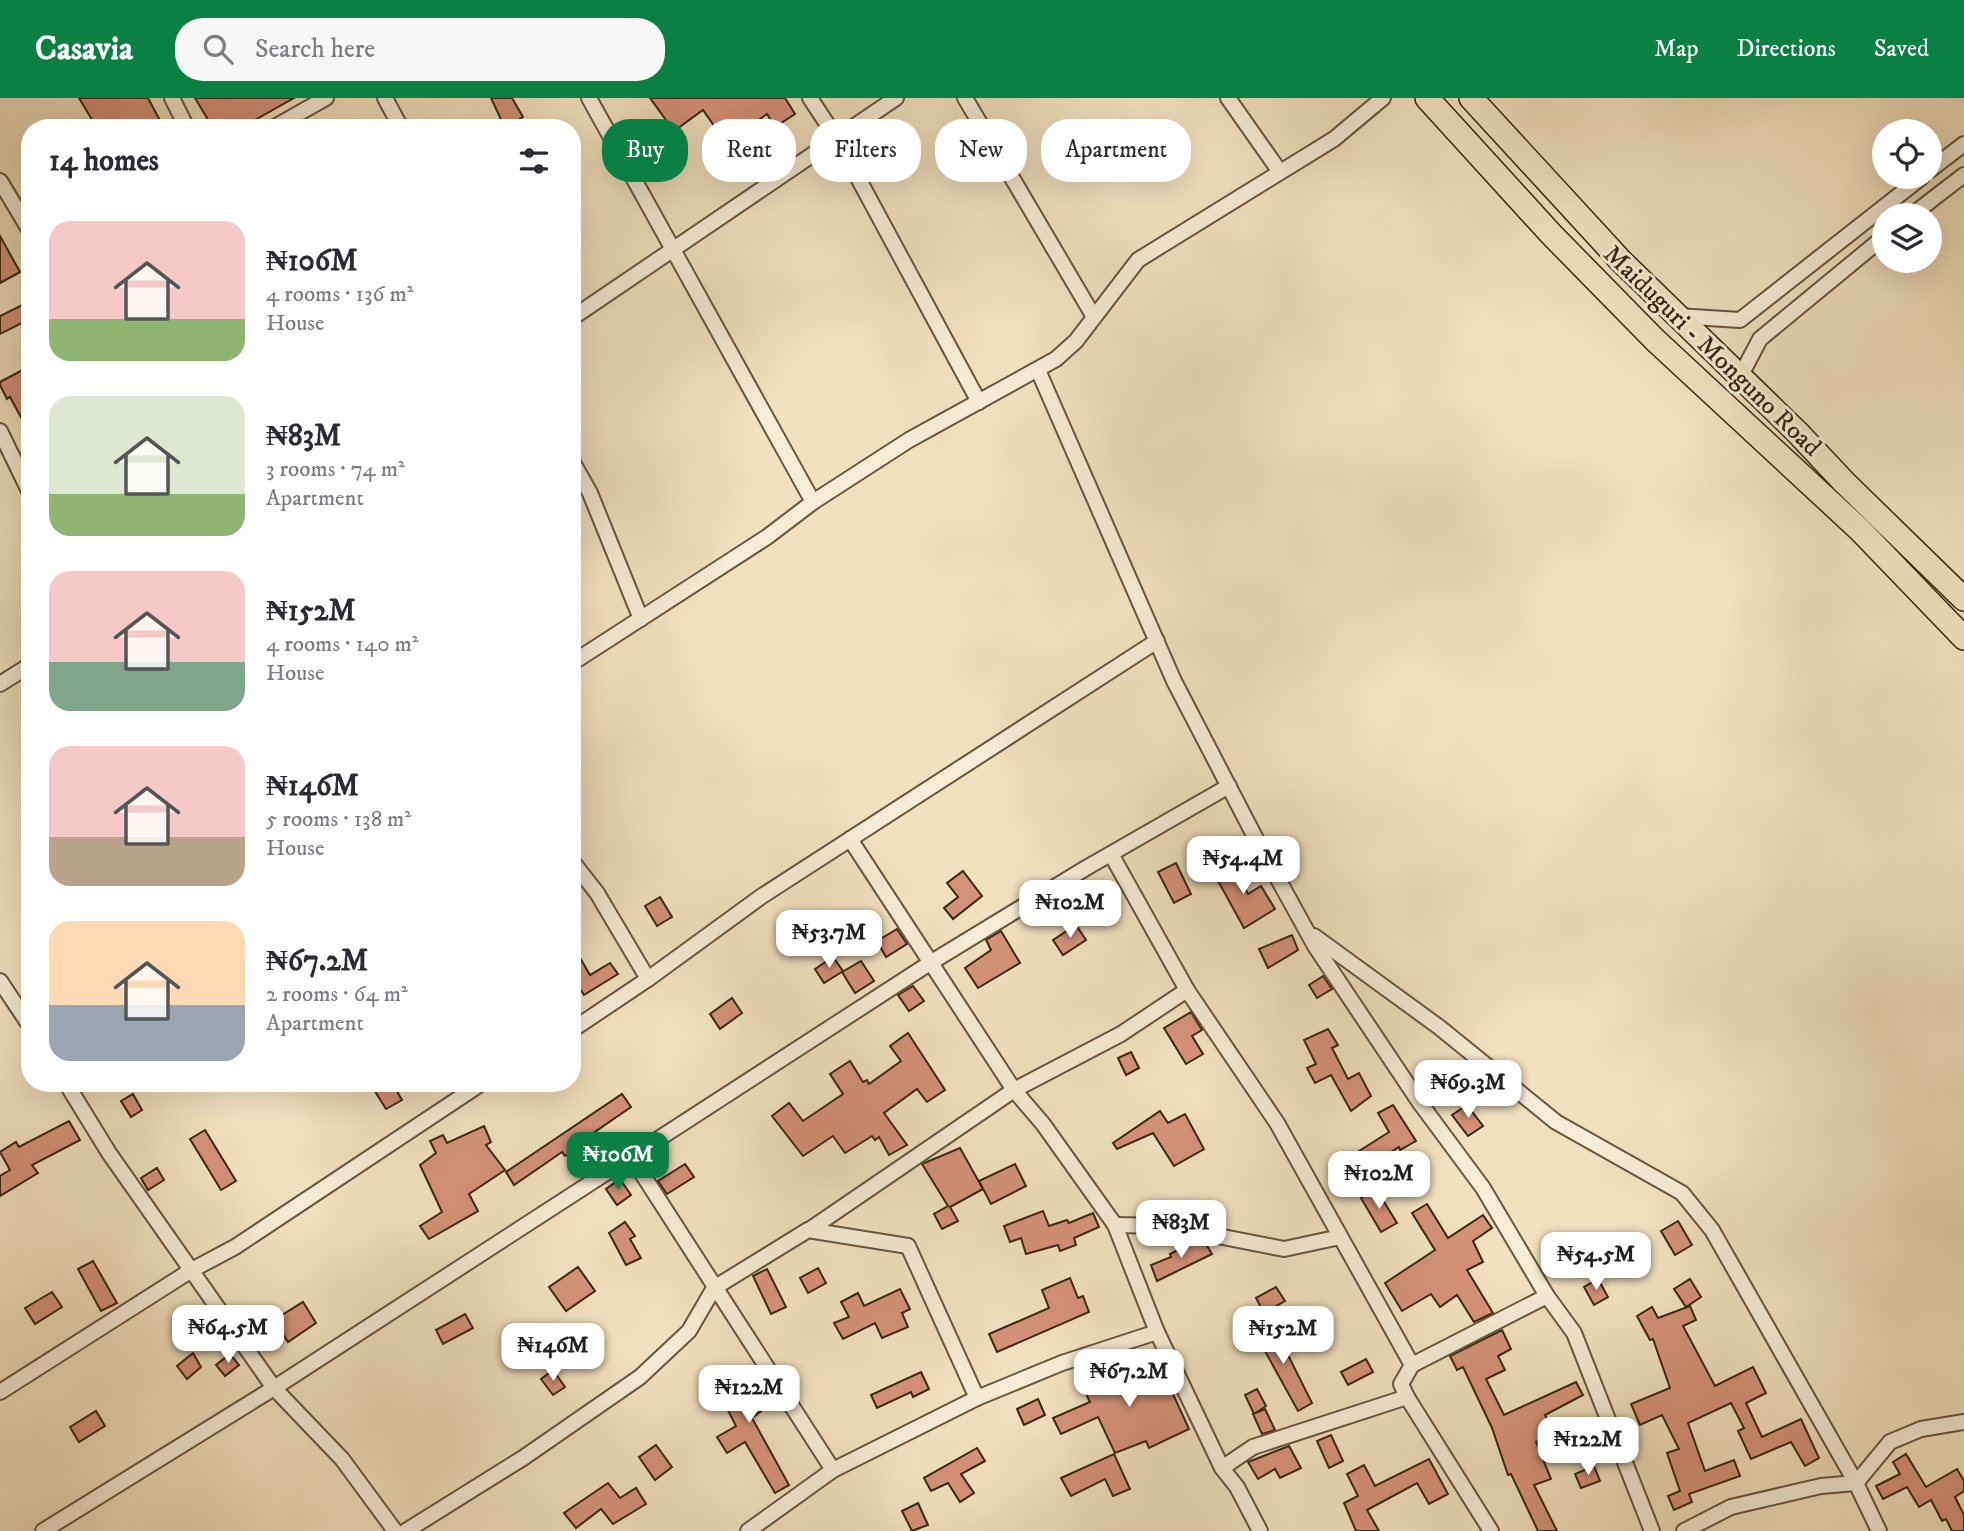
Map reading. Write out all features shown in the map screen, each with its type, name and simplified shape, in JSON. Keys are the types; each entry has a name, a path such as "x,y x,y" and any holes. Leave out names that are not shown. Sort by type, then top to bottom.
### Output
{"main road":[{"name":"Maiduguri - Monguno Road","path":"1427,98 1551,234 1656,340 1860,530 1964,638"},
{"name":"Maiduguri - Monguno Road","path":"1471,98 1544,181 1964,599"}],"street":[{"path":"172,98 182,119"},
{"path":"289,119 326,98"},
{"path":"385,98 396,119"},
{"path":"589,98 813,502"},
{"path":"810,98 824,119"},
{"path":"866,119 896,98"},
{"path":"965,98 1094,317"},
{"path":"1228,98 1280,172"},
{"path":"581,657 767,537 813,502 909,440 1038,370 1076,341 1138,260 1334,139 1383,98"},
{"path":"1942,161 1964,144"},
{"path":"581,312 810,158"},
{"path":"1928,203 1964,175"},
{"path":"0,181 21,216"},
{"path":"860,182 979,402"},
{"path":"1677,316 1740,320 1907,189"},
{"path":"1740,377 1760,339 1872,247"},
{"path":"1038,370 1174,681 1229,786 1305,928 1420,1102 1483,1188 1547,1296 1574,1333 1652,1531"},
{"path":"0,431 21,474"},
{"path":"581,477 641,619"},
{"path":"581,1024 649,979 762,896 1157,640"},
{"path":"0,684 21,671"},
{"path":"43,1531 275,1388 930,963 1229,786"},
{"path":"850,839 1014,1090 1044,1124 1115,1225 1157,1332 1222,1468 1237,1488 1260,1531"},
{"path":"1111,854 1187,990 1277,1123 1412,1365"},
{"path":"581,873 597,893 649,979"},
{"path":"1305,928 1439,1027 1556,1122 1682,1193 1712,1230 1856,1483 1879,1531"},
{"path":"0,981 21,1012"},
{"path":"406,1531 523,1458 640,1377 688,1331 714,1288 809,1230 1014,1090 1121,1034 1187,990"},
{"path":"72,1092 109,1153 190,1271 275,1388 341,1459 395,1531"},
{"path":"0,1392 190,1271 235,1247 465,1092"},
{"path":"632,1158 833,1469"},
{"path":"1115,1225 1167,1226 1284,1249 1340,1237"},
{"path":"809,1230 908,1246 977,1398"},
{"path":"1491,1531 1407,1398 1401,1384 1412,1365 1547,1296"},
{"path":"748,1531 833,1469 977,1398 1062,1363 1157,1332"},
{"path":"1222,1468 1253,1447 1407,1398"},
{"path":"1684,1531 1731,1507 1821,1486 1856,1483 1890,1443 1921,1429 1964,1422"}],"building":[{"path":"79,98 148,98 159,119 92,119"},
{"path":"195,98 294,98 257,119 208,119"},
{"path":"491,98 512,98 523,117 501,119"},
{"path":"650,98 785,98 795,114 787,119 770,119 767,114 760,119 709,119 703,110 688,121 665,119"},
{"path":"0,236 20,272 0,283"},
{"path":"21,306 21,324 0,334 0,316"},
{"path":"21,371 21,417 10,397 7,399 0,382"},
{"path":"1231,860 1248,894 1261,886 1275,909 1244,928 1212,870"},
{"path":"1176,863 1191,894 1174,903 1158,872"},
{"path":"963,871 982,896 953,919 944,908 958,897 947,883"},
{"path":"660,897 672,917 657,926 645,906"},
{"path":"1076,925 1086,940 1063,955 1053,940"},
{"path":"897,929 907,944 886,957 877,941"},
{"path":"1001,931 1020,963 978,988 965,968 991,950 986,940"},
{"path":"1292,935 1298,950 1268,968 1259,949"},
{"path":"833,957 843,971 824,983 815,969"},
{"path":"581,960 590,975 610,963 618,974 584,995 581,990"},
{"path":"861,961 874,981 855,993 842,972"},
{"path":"1323,976 1332,989 1317,998 1309,985"},
{"path":"913,986 924,1001 909,1011 898,995"},
{"path":"732,998 742,1013 720,1029 710,1014"},
{"path":"1191,1012 1202,1030 1192,1036 1203,1054 1186,1064 1164,1028"},
{"path":"1328,1029 1338,1045 1332,1048 1348,1079 1359,1073 1371,1096 1351,1111 1331,1075 1315,1083 1307,1068 1316,1064 1304,1040"},
{"path":"908,1033 945,1090 927,1102 917,1089 884,1113 907,1145 889,1155 879,1137 875,1140 872,1136 845,1153 833,1136 803,1156 772,1116 789,1103 803,1121 843,1094 830,1074 850,1061 863,1082 867,1080 869,1084 901,1061 890,1046"},
{"path":"1131,1052 1139,1068 1126,1075 1118,1058"},
{"path":"375,1092 397,1092 402,1100 386,1109"},
{"path":"133,1094 142,1110 131,1117 121,1101"},
{"path":"622,1094 631,1107 576,1145 578,1147 565,1156 562,1152 514,1185 506,1172"},
{"path":"1393,1105 1416,1141 1400,1150 1399,1147 1366,1168 1356,1153 1389,1132 1378,1113"},
{"path":"1467,1105 1483,1126 1468,1136 1452,1115"},
{"path":"1160,1111 1168,1123 1185,1114 1204,1149 1174,1166 1153,1133 1117,1149 1113,1143"},
{"path":"69,1121 80,1140 32,1165 38,1173 0,1196 0,1176 10,1170 0,1152 16,1142 19,1147"},
{"path":"484,1126 491,1142 486,1145 505,1170 469,1194 478,1211 429,1239 420,1226 442,1212 420,1165 436,1153 430,1141 443,1135 447,1143"},
{"path":"205,1130 236,1181 221,1190 190,1139"},
{"path":"960,1148 983,1189 950,1207 958,1221 942,1229 934,1214 948,1206 922,1164"},
{"path":"685,1164 694,1177 667,1194 658,1181"},
{"path":"1015,1164 1026,1186 991,1204 979,1181"},
{"path":"157,1168 164,1180 148,1190 141,1178"},
{"path":"620,1179 631,1195 617,1205 606,1189"},
{"path":"1376,1189 1397,1223 1381,1232 1361,1198"},
{"path":"1427,1204 1448,1238 1483,1215 1492,1228 1473,1241 1483,1262 1467,1270 1493,1313 1474,1322 1457,1295 1440,1307 1431,1294 1402,1311 1385,1283 1435,1250 1412,1213"},
{"path":"1043,1211 1049,1226 1067,1220 1069,1223 1093,1213 1099,1227 1074,1238 1076,1245 1060,1251 1058,1245 1026,1254 1021,1238 1010,1242 1004,1226"},
{"path":"1678,1221 1692,1245 1675,1255 1661,1231"},
{"path":"625,1222 635,1236 630,1239 641,1258 626,1265 609,1233"},
{"path":"1195,1241 1206,1244 1212,1254 1157,1281 1151,1265 1171,1257 1170,1254"},
{"path":"93,1261 117,1303 101,1311 78,1269"},
{"path":"578,1267 595,1291 566,1311 549,1287"},
{"path":"818,1268 826,1283 808,1293 800,1278"},
{"path":"767,1269 786,1307 771,1314 753,1276"},
{"path":"1070,1278 1078,1298 1083,1296 1089,1312 997,1352 989,1334 1049,1308 1042,1290"},
{"path":"1598,1279 1608,1297 1594,1305 1584,1287"},
{"path":"1690,1279 1701,1297 1686,1307 1674,1289"},
{"path":"1276,1287 1285,1301 1264,1313 1256,1298"},
{"path":"900,1289 910,1309 902,1313 908,1327 882,1338 875,1323 843,1339 834,1323 849,1317 841,1302 858,1293 864,1306"},
{"path":"52,1292 62,1307 35,1324 25,1308"},
{"path":"303,1302 316,1323 288,1342 274,1320"},
{"path":"1690,1306 1696,1320 1683,1326 1715,1386 1753,1367 1766,1393 1746,1403 1762,1437 1801,1419 1819,1458 1805,1466 1791,1442 1751,1459 1738,1431 1744,1428 1731,1403 1688,1423 1705,1471 1734,1460 1740,1476 1689,1494 1692,1502 1674,1510 1668,1496 1680,1491 1667,1453 1679,1449 1662,1415 1640,1425 1631,1404 1670,1388 1653,1339 1650,1340 1637,1316 1652,1307 1658,1318"},
{"path":"465,1314 473,1328 443,1344 436,1330"},
{"path":"270,1320 278,1333 263,1343 254,1331"},
{"path":"1272,1323 1312,1403 1298,1411 1254,1331"},
{"path":"1502,1330 1511,1349 1498,1356 1505,1370 1486,1379 1504,1415 1576,1382 1583,1395 1545,1415 1554,1434 1536,1442 1551,1479 1534,1485 1557,1531 1538,1531 1511,1474 1508,1475 1492,1428 1463,1367 1457,1370 1450,1356"},
{"path":"193,1353 201,1367 187,1379 177,1366"},
{"path":"230,1354 239,1365 225,1376 216,1365"},
{"path":"1157,1359 1189,1429 1149,1448 1146,1441 1115,1453 1098,1417 1061,1434 1053,1418 1090,1402 1080,1382 1111,1367 1121,1387 1146,1377 1141,1366"},
{"path":"1366,1359 1373,1372 1348,1385 1341,1372"},
{"path":"553,1370 565,1387 553,1395 541,1379"},
{"path":"727,1371 739,1387 754,1376 772,1403 752,1418 789,1485 775,1493 745,1442 727,1453 717,1437 736,1426 713,1381"},
{"path":"921,1372 929,1389 913,1397 911,1392 877,1408 871,1395"},
{"path":"1257,1389 1266,1406 1254,1414 1245,1395"},
{"path":"1038,1399 1045,1415 1024,1425 1017,1409"},
{"path":"1265,1409 1275,1430 1262,1434 1253,1414"},
{"path":"96,1411 105,1426 79,1442 70,1427"},
{"path":"1331,1435 1343,1461 1329,1468 1317,1441"},
{"path":"656,1445 672,1467 655,1480 639,1457"},
{"path":"1289,1446 1301,1468 1280,1478 1275,1469 1258,1479 1248,1462"},
{"path":"977,1448 985,1461 961,1474 974,1493 960,1502 948,1483 931,1491 924,1478"},
{"path":"1114,1454 1130,1489 1113,1496 1105,1479 1071,1496 1061,1478"},
{"path":"1906,1454 1926,1487 1957,1469 1964,1481 1964,1491 1955,1497 1964,1515 1964,1531 1952,1531 1946,1519 1942,1521 1931,1500 1919,1507 1907,1487 1883,1499 1876,1486 1900,1474 1893,1462"},
{"path":"1429,1459 1448,1494 1429,1504 1417,1483 1367,1510 1379,1531 1356,1531 1344,1503 1358,1496 1347,1474 1364,1465 1375,1486"},
{"path":"1594,1466 1600,1481 1581,1488 1575,1474"},
{"path":"608,1483 620,1498 636,1488 646,1504 613,1524 601,1509 576,1528 564,1513"},
{"path":"918,1503 928,1525 912,1531 902,1511"}]}
